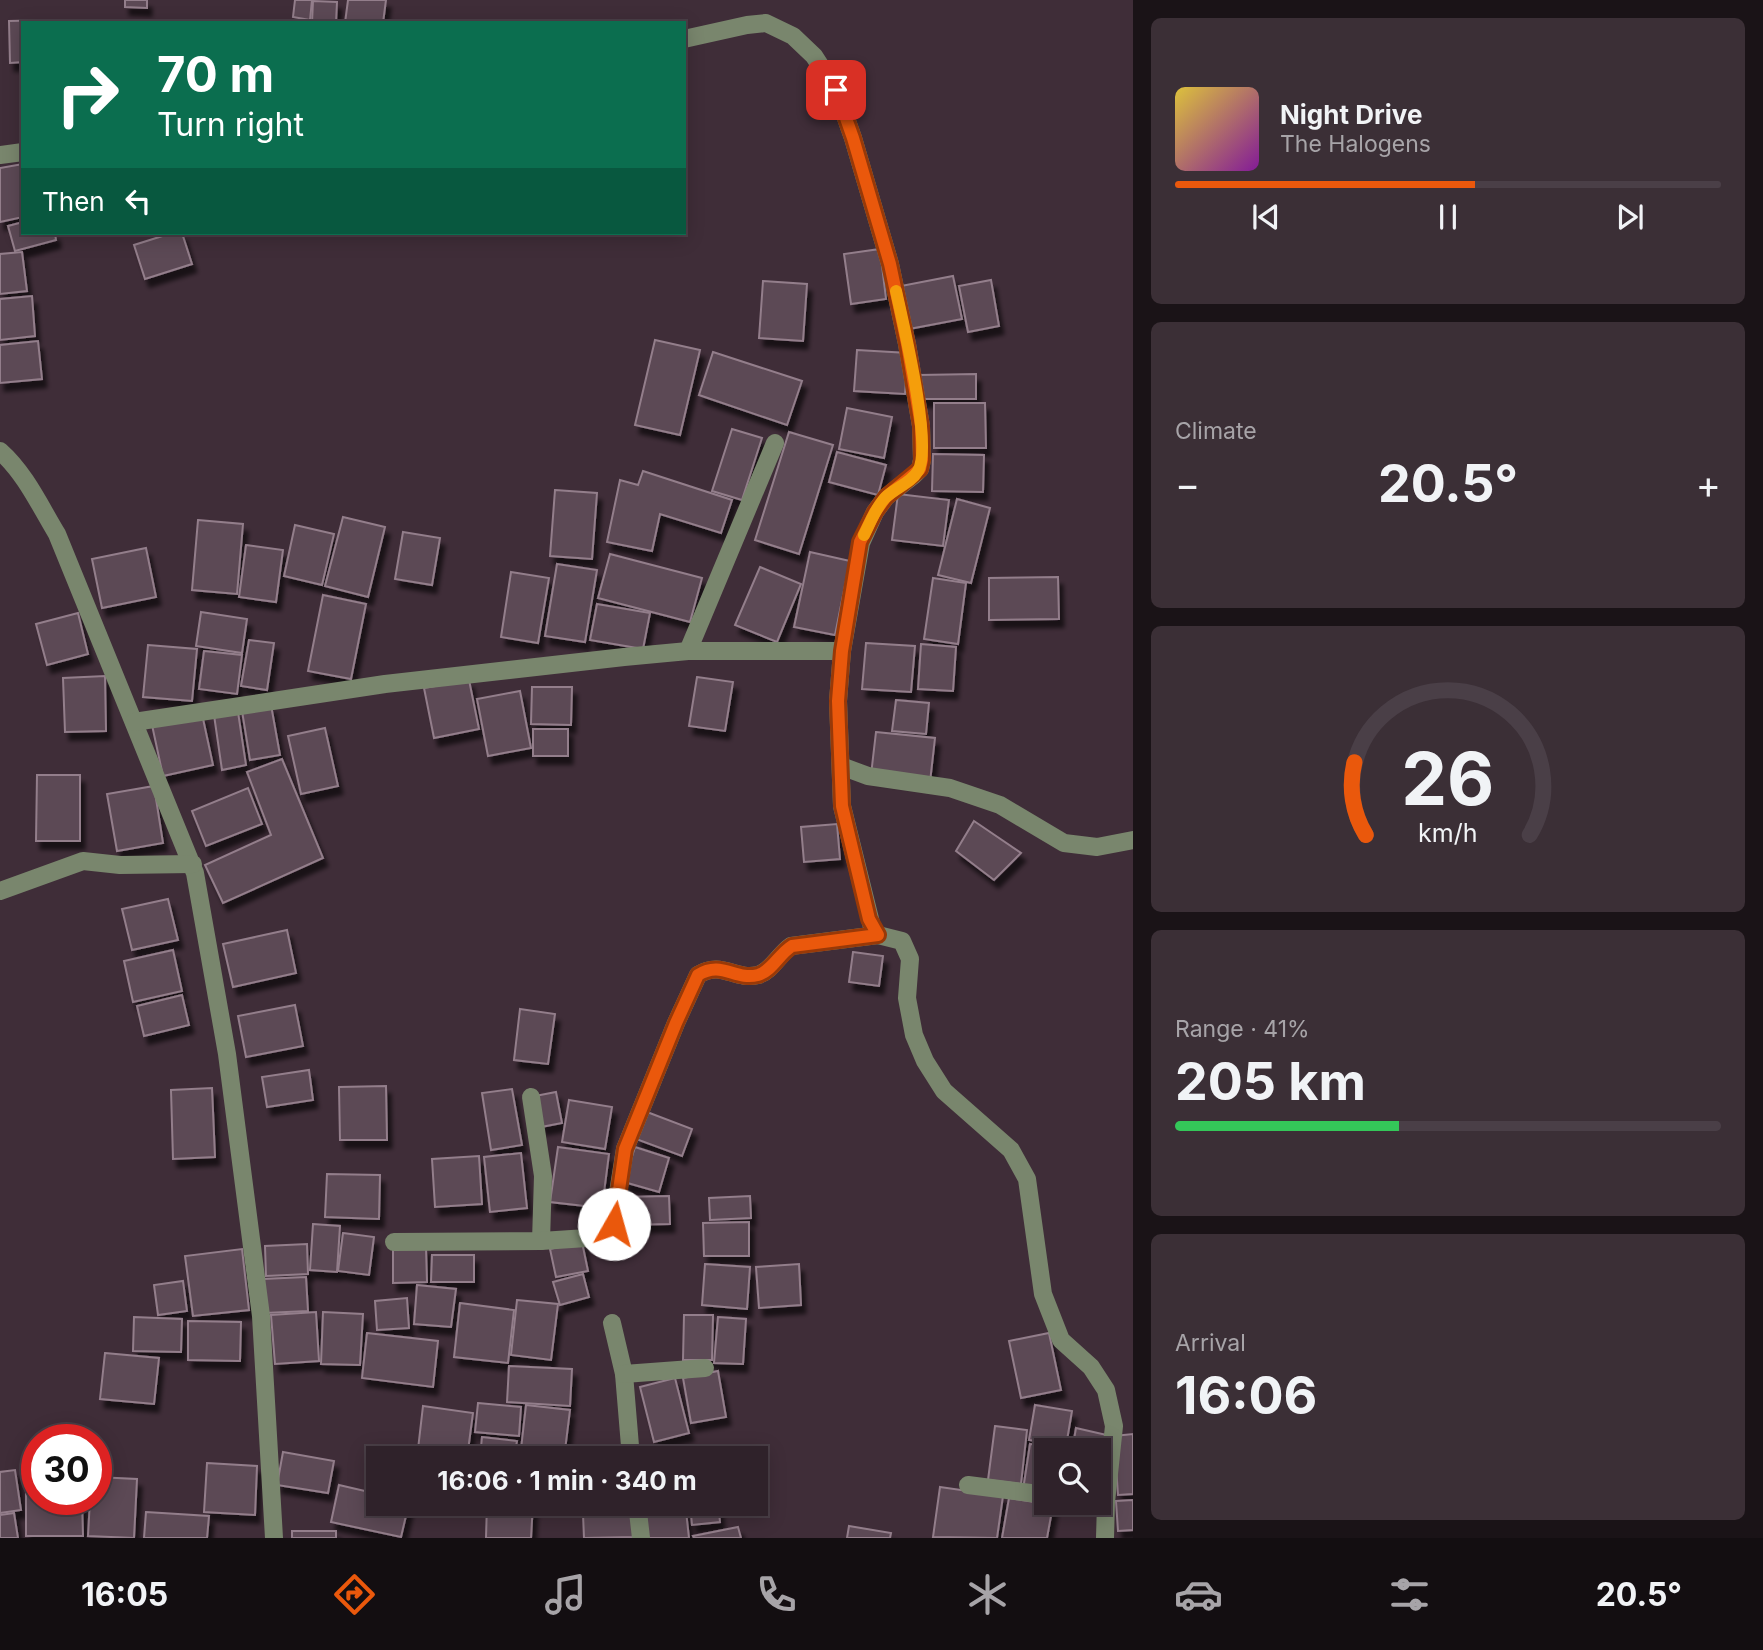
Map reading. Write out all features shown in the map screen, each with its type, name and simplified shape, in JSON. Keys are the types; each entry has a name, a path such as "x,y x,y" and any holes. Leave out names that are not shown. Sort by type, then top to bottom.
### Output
{"street":[{"path":"686,39 747,24 766,23 793,36 814,56 836,90 890,264 919,412 922,460 915,475 886,497 860,542 842,651 838,701 845,819 869,919 878,935"},
{"path":"0,155 21,152"},
{"path":"688,651 775,443"},
{"path":"0,450 12,460 29,485 57,534 193,864 227,1055 261,1317 275,1538"},
{"path":"134,722 385,684 688,651 842,651"},
{"path":"841,766 868,776 950,788 999,805 1064,843 1097,847 1133,840"},
{"path":"0,891 83,861 120,865 193,864"},
{"path":"394,1241 541,1241 602,1237 609,1233 614,1224 625,1149 698,975 716,968 755,976 766,971 781,953 792,946 878,935 902,941 910,960 907,998 914,1035 925,1061 944,1091 1011,1150 1027,1179 1043,1294 1061,1340 1091,1367 1106,1390 1114,1426 1111,1447"},
{"path":"531,1097 543,1176 541,1241"},
{"path":"612,1323 624,1374 630,1446"},
{"path":"624,1374 705,1368"},
{"path":"968,1485 1034,1493"},
{"path":"1104,1515 1105,1538"},
{"path":"638,1516 641,1538"}],"building":[{"path":"125,0 147,0 147,8 125,7"},
{"path":"295,0 312,0 310,20 293,17"},
{"path":"348,0 386,0 383,21 345,21"},
{"path":"313,1 337,2 336,21 312,21"},
{"path":"50,20 21,21 21,62 10,63 9,21"},
{"path":"21,164 21,217 0,222 0,168"},
{"path":"21,223 21,235 55,235 56,240 15,251 8,226"},
{"path":"166,235 183,235 192,264 145,279 134,245"},
{"path":"880,249 886,299 851,304 844,254"},
{"path":"22,252 27,291 0,294 0,254"},
{"path":"953,276 962,319 909,329 901,286"},
{"path":"991,280 999,326 968,332 959,286"},
{"path":"763,281 807,284 803,341 759,338"},
{"path":"32,296 35,336 0,340 0,299"},
{"path":"655,340 700,350 680,435 635,425"},
{"path":"38,341 42,379 0,383 0,345"},
{"path":"857,350 908,353 905,394 854,391"},
{"path":"713,352 802,381 787,425 699,395"},
{"path":"976,374 976,399 919,399 919,375"},
{"path":"934,403 985,403 986,448 934,448"},
{"path":"847,408 892,417 884,458 839,449"},
{"path":"732,429 762,438 742,500 712,491"},
{"path":"789,432 833,445 799,554 755,540"},
{"path":"837,452 886,465 878,495 829,482"},
{"path":"933,454 984,455 983,492 932,491"},
{"path":"643,471 732,500 721,533 660,514 652,551 607,542 620,480 638,485"},
{"path":"555,490 597,493 592,559 550,556"},
{"path":"898,494 949,500 943,546 892,540"},
{"path":"957,499 990,508 971,583 938,575"},
{"path":"343,517 385,527 368,597 325,586"},
{"path":"198,520 243,524 237,594 192,590"},
{"path":"295,525 334,534 322,585 284,576"},
{"path":"403,532 440,538 432,585 395,579"},
{"path":"246,545 283,550 276,602 239,597"},
{"path":"146,548 156,597 102,608 92,559"},
{"path":"810,552 850,561 835,635 794,627"},
{"path":"610,554 702,578 690,622 598,598"},
{"path":"557,564 597,570 585,642 545,636"},
{"path":"760,567 801,584 777,642 735,625"},
{"path":"511,572 549,578 538,643 501,637"},
{"path":"1058,577 1059,619 989,620 989,578"},
{"path":"933,578 966,583 958,644 924,639"},
{"path":"323,595 366,604 351,679 308,671"},
{"path":"597,604 650,613 643,649 590,640"},
{"path":"201,612 247,619 242,653 196,646"},
{"path":"78,613 88,654 47,665 36,624"},
{"path":"249,640 274,643 267,690 241,686"},
{"path":"866,643 915,646 911,692 862,689"},
{"path":"921,644 956,647 953,691 918,689"},
{"path":"148,645 197,649 192,701 143,697"},
{"path":"204,651 242,655 237,694 199,689"},
{"path":"105,676 106,731 65,732 63,678"},
{"path":"697,677 733,682 725,731 689,726"},
{"path":"469,680 479,729 434,738 424,688"},
{"path":"532,687 572,687 571,725 531,724"},
{"path":"520,691 531,748 488,756 477,699"},
{"path":"896,700 929,703 926,734 892,731"},
{"path":"271,705 280,755 250,760 242,711"},
{"path":"238,712 246,765 222,770 214,715"},
{"path":"202,714 213,765 163,776 152,725"},
{"path":"325,728 338,786 301,794 288,736"},
{"path":"533,729 568,729 568,756 533,756"},
{"path":"876,732 935,738 930,782 871,775"},
{"path":"282,759 323,858 223,903 205,865 271,835 247,772"},
{"path":"37,775 80,775 80,841 36,841"},
{"path":"154,786 163,843 117,851 107,794"},
{"path":"248,788 262,824 206,846 192,811"},
{"path":"974,821 1021,853 994,880 956,851"},
{"path":"837,824 840,859 804,862 801,827"},
{"path":"168,899 178,940 132,950 122,909"},
{"path":"287,930 296,973 233,987 223,944"},
{"path":"173,950 182,991 133,1002 124,961"},
{"path":"853,952 883,956 879,986 849,982"},
{"path":"182,995 189,1025 144,1036 137,1006"},
{"path":"295,1005 303,1046 246,1057 238,1016"},
{"path":"520,1009 555,1014 548,1064 514,1060"},
{"path":"309,1070 313,1100 267,1107 262,1077"},
{"path":"386,1086 387,1140 340,1140 339,1087"},
{"path":"212,1088 215,1157 173,1159 171,1090"},
{"path":"512,1089 522,1145 491,1150 482,1093"},
{"path":"556,1092 562,1123 541,1127 535,1096"},
{"path":"569,1100 612,1107 605,1149 562,1142"},
{"path":"647,1112 692,1129 682,1156 636,1139"},
{"path":"558,1147 609,1154 602,1208 550,1202"},
{"path":"635,1147 669,1158 659,1192 624,1182"},
{"path":"521,1153 527,1208 490,1212 484,1157"},
{"path":"479,1156 482,1204 435,1207 432,1159"},
{"path":"327,1174 380,1175 379,1219 325,1217"},
{"path":"669,1196 670,1224 622,1225 621,1197"},
{"path":"750,1196 751,1218 710,1220 709,1198"},
{"path":"749,1222 749,1256 704,1256 703,1223"},
{"path":"313,1224 340,1226 337,1272 310,1270"},
{"path":"343,1233 374,1237 369,1275 338,1271"},
{"path":"582,1242 588,1271 556,1277 550,1249"},
{"path":"307,1244 308,1274 266,1276 265,1246"},
{"path":"426,1247 427,1282 393,1283 393,1248"},
{"path":"242,1249 249,1310 193,1316 185,1256"},
{"path":"432,1255 474,1255 474,1282 431,1282"},
{"path":"705,1264 750,1267 747,1309 702,1305"},
{"path":"799,1264 801,1305 759,1308 756,1267"},
{"path":"583,1274 589,1297 560,1305 553,1282"},
{"path":"306,1277 308,1311 265,1313 263,1279"},
{"path":"183,1281 187,1311 158,1315 154,1285"},
{"path":"417,1285 456,1289 451,1327 414,1324"},
{"path":"407,1298 409,1328 377,1330 375,1301"},
{"path":"517,1300 558,1304 551,1360 511,1355"},
{"path":"460,1303 514,1310 508,1363 454,1357"},
{"path":"316,1312 319,1361 275,1364 271,1315"},
{"path":"323,1312 363,1314 360,1365 321,1364"},
{"path":"684,1315 713,1315 712,1360 683,1360"},
{"path":"134,1317 182,1319 181,1352 133,1351"},
{"path":"718,1317 746,1319 743,1364 714,1363"},
{"path":"188,1321 241,1322 240,1361 188,1360"},
{"path":"367,1333 438,1341 433,1387 362,1378"},
{"path":"1049,1333 1061,1390 1021,1398 1009,1341"},
{"path":"105,1353 159,1358 154,1404 100,1399"},
{"path":"509,1366 572,1369 570,1406 507,1402"},
{"path":"718,1371 726,1417 691,1423 683,1378"},
{"path":"675,1378 689,1433 654,1442 640,1387"},
{"path":"478,1403 521,1407 519,1436 475,1432"},
{"path":"526,1405 570,1410 566,1446 521,1446"},
{"path":"1035,1405 1072,1411 1067,1438 1029,1440"},
{"path":"423,1406 473,1413 469,1446 418,1446"},
{"path":"995,1426 1027,1430 1021,1484 988,1480"},
{"path":"1076,1428 1111,1436 1111,1438 1074,1438"},
{"path":"1133,1434 1133,1494 1118,1495 1114,1436"},
{"path":"482,1437 517,1441 516,1446 481,1446"},
{"path":"1030,1444 1034,1445 1034,1491 1023,1490"},
{"path":"283,1452 334,1461 328,1493 277,1485"},
{"path":"207,1463 257,1466 255,1515 204,1512"},
{"path":"15,1470 21,1510 0,1513 0,1472"},
{"path":"112,1478 137,1479 134,1538 88,1536 89,1515 112,1515"},
{"path":"339,1485 366,1491 366,1516 406,1516 401,1537 331,1522"},
{"path":"940,1487 1003,1496 997,1538 933,1537"},
{"path":"1009,1498 1034,1502 1034,1515 1051,1515 1047,1538 1002,1538"},
{"path":"1133,1500 1133,1530 1118,1531 1116,1501"},
{"path":"146,1512 209,1516 207,1538 144,1538"},
{"path":"14,1513 18,1538 0,1538 0,1515"},
{"path":"26,1515 82,1515 83,1536 26,1536"},
{"path":"487,1516 532,1516 531,1538 486,1538"},
{"path":"583,1516 634,1516 636,1537 584,1538"},
{"path":"642,1516 687,1516 689,1538 644,1538"},
{"path":"691,1516 719,1516 720,1522 692,1525"},
{"path":"849,1526 891,1533 890,1538 847,1538"},
{"path":"738,1527 741,1538 693,1536"},
{"path":"292,1531 336,1531 336,1538 292,1538"}],"slow traffic":[{"path":"864,535 886,497 915,475 922,460 921,426 896,291"}],"route":[{"path":"614,1224 625,1149 698,975 716,968 755,976 766,971 781,953 792,946 878,935 869,919 842,806 838,701 842,651 860,542 886,497 920,469 921,426 890,264 836,90"}]}
